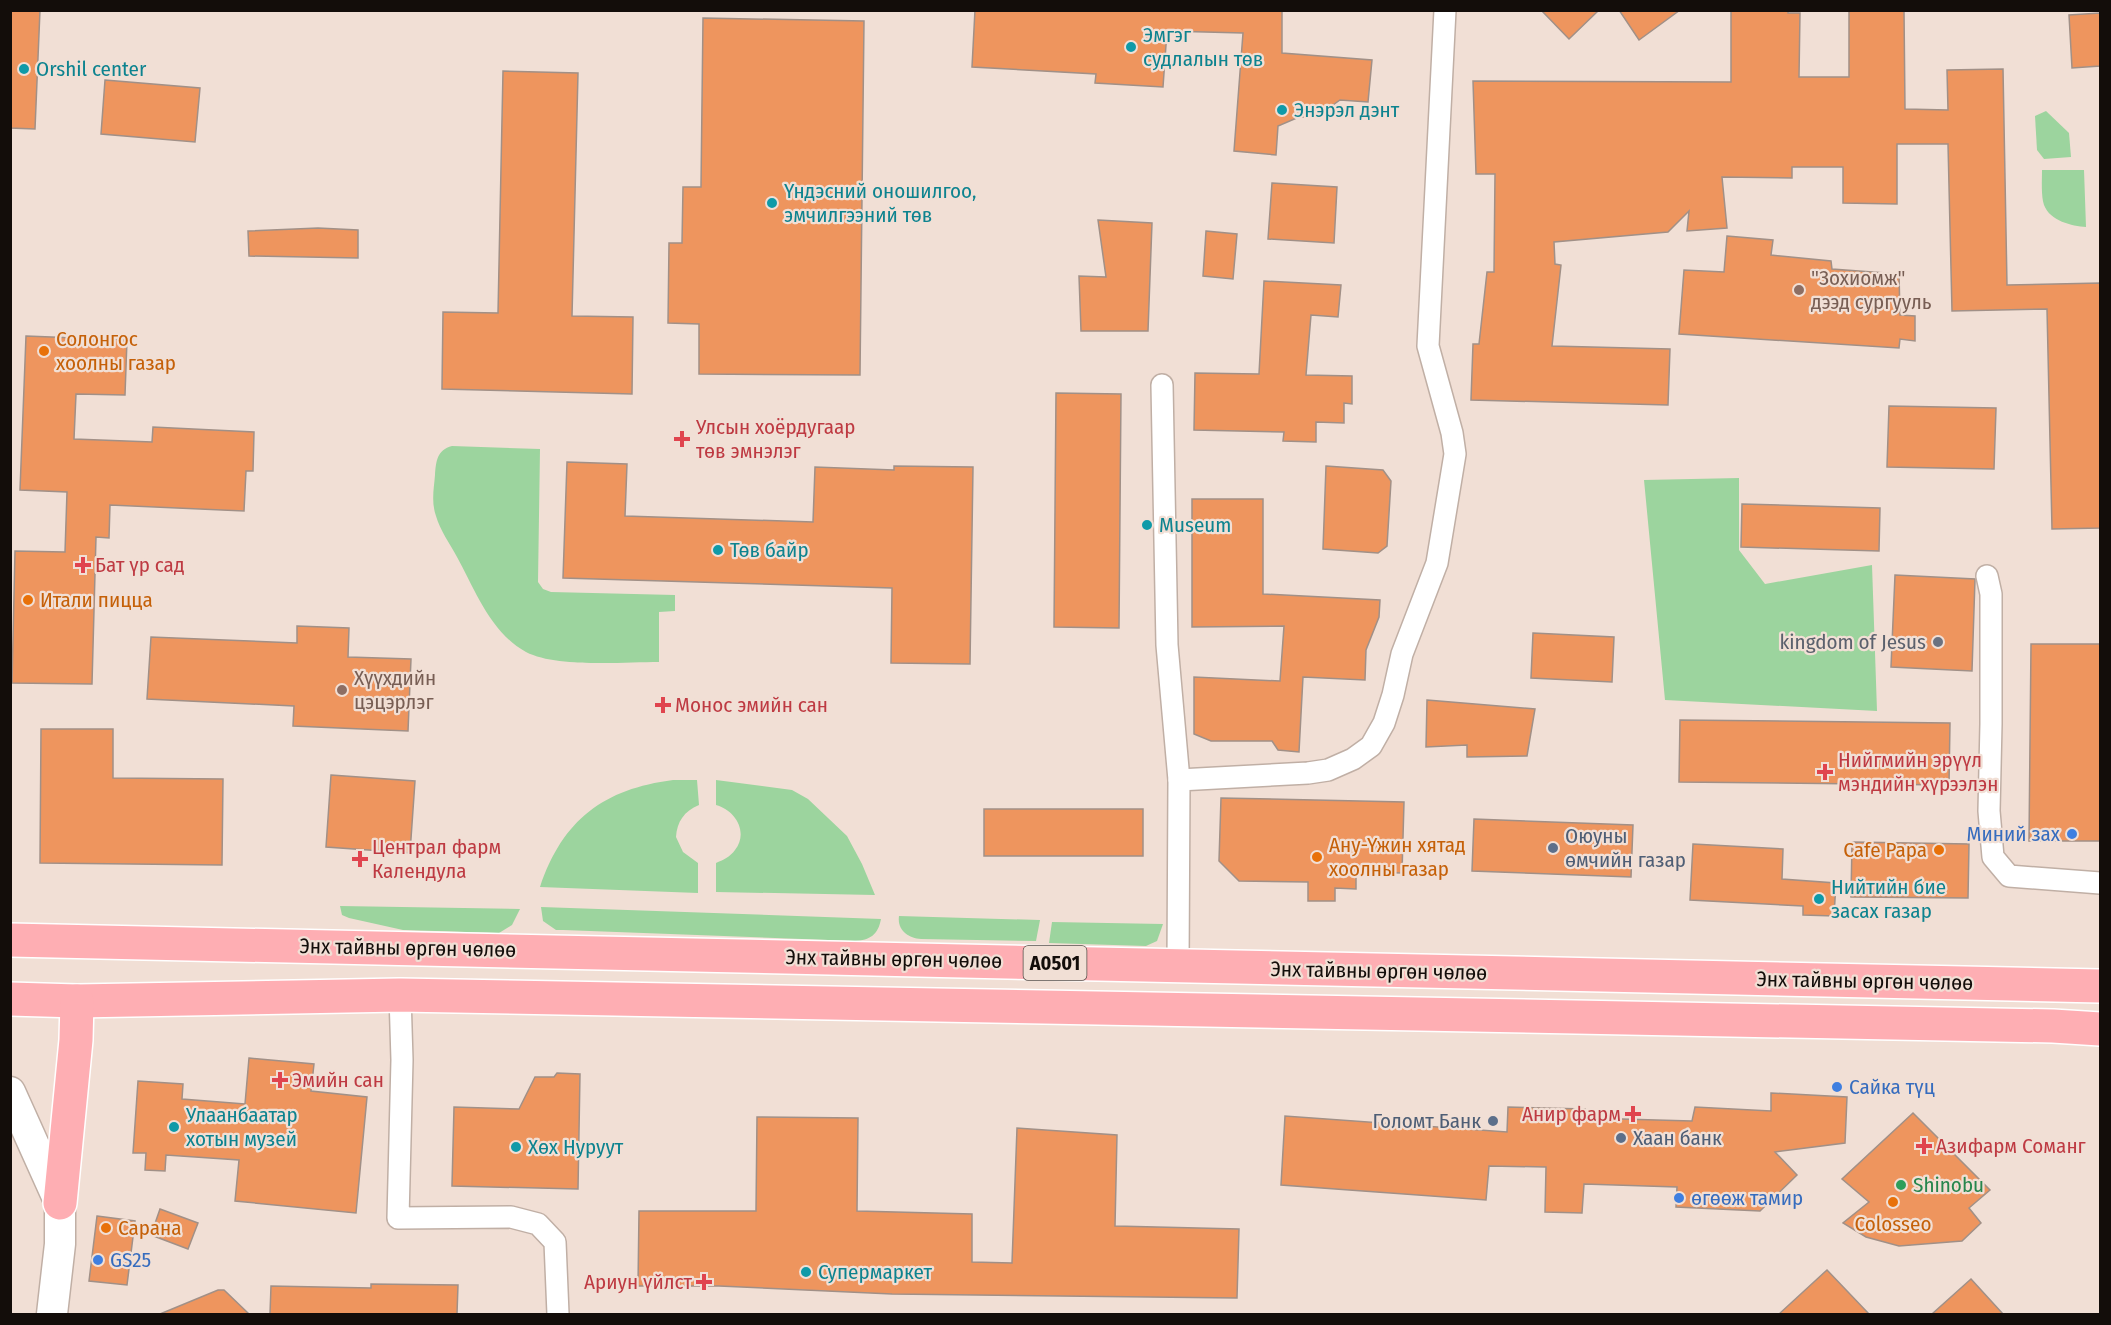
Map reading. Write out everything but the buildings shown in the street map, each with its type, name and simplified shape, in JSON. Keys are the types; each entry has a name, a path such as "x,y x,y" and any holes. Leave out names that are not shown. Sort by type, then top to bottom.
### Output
{"highway":[{"name":"Энх тайвны өргөн чөлөө","path":"10,940 2100,986"},
{"name":"Энх тайвны өргөн чөлөө","path":"10,999 400,995 2053,1026 2100,1029"},
{"path":"60,1203 76,1040 77,1000"},
{"path":"2053,1026 2100,1039"}],"street":[{"path":"1179,780 1328,770 1353,759 1371,746 1384,723 1402,654 1437,563 1455,454 1452,433 1428,346 1445,10"},
{"path":"1162,385 1167,645 1179,780 1178,966"},
{"path":"1986,576 1991,594 1989,811 1993,857 2009,876 2100,883"},
{"path":"400,995 402,1060 398,1218 511,1217 538,1224 555,1242 558,1314"},
{"path":"10,1092 60,1203 60,1244 52,1314"}],"green space":[{"path":"2046,111 2069,133 2071,157 2044,159 2037,150 2035,116"},
{"path":"2042,170 2084,170 2086,227 2062,222 2047,210 2042,197"},
{"path":"452,446 540,449 538,582 543,589 551,592 675,595 675,611 659,612 659,662 591,663 555,660 526,652 503,634 485,610 434,511 433,495 437,461 443,450"},
{"path":"1739,478 1739,550 1765,584 1872,565 1877,711 1665,700 1644,480"},
{"path":"673,780 697,780 699,805 689,810 682,818 676,837 683,852 698,863 698,893 540,887 549,863 561,843 589,811 626,791 648,784"},
{"path":"716,780 792,790 808,799 847,836 875,895 716,892 716,863 733,852 741,836 734,817 716,805"},
{"path":"340,906 520,909 512,925 499,933 403,930 349,918 342,915"},
{"path":"541,907 881,919 873,936 855,941 556,930 543,921"},
{"path":"899,916 1040,920 1036,941 921,939 904,932"},
{"path":"1052,922 1163,924 1157,941 1146,946 1049,943"}],"place":[{"name":"Эмгэг судлалын төв","path":"1131,47"},
{"name":"Orshil center","path":"24,69"},
{"name":"Энэрэл дэнт","path":"1282,110"},
{"name":"Үндэсний оношилгоо, эмчилгээний төв","path":"772,203"},
{"name":"\"Зохиомж\" дээд сургууль","path":"1799,290"},
{"name":"Солонгос хоолны газар","path":"44,351"},
{"name":"Улсын хоёрдугаар төв эмнэлэг","path":"682,439"},
{"name":"Museum","path":"1147,525"},
{"name":"Төв байр","path":"718,550"},
{"name":"Бат үр сад","path":"83,565"},
{"name":"Итали пицца","path":"28,600"},
{"name":"kingdom of Jesus","path":"1938,642"},
{"name":"Хүүхдийн цэцэрлэг","path":"342,690"},
{"name":"Монос эмийн сан","path":"663,705"},
{"name":"Нийгмийн эрүүл мэндийн хүрээлэн","path":"1825,772"},
{"name":"Миний зах","path":"2072,834"},
{"name":"Оюуны өмчийн газар","path":"1553,848"},
{"name":"Cafe Papa","path":"1939,850"},
{"name":"Ану-Үжин хятад хоолны газар","path":"1317,857"},
{"name":"Централ фарм Календула","path":"360,859"},
{"name":"Нийтийн бие засах газар","path":"1819,899"},
{"name":"Эмийн сан","path":"280,1080"},
{"name":"Сайка түц","path":"1837,1087"},
{"name":"Анир фарм","path":"1633,1114"},
{"name":"Голомт Банк","path":"1493,1121"},
{"name":"Улаанбаатар хотын музей","path":"174,1127"},
{"name":"Хаан банк","path":"1621,1138"},
{"name":"Азифарм Соманг","path":"1924,1146"},
{"name":"Хөх Нуруут","path":"516,1147"},
{"name":"Shinobu","path":"1901,1185"},
{"name":"өгөөж тамир","path":"1679,1198"},
{"name":"Colosseo","path":"1893,1202"},
{"name":"Сарана","path":"106,1228"},
{"name":"GS25","path":"98,1260"},
{"name":"Супермаркет","path":"806,1272"},
{"name":"Ариун үйлст","path":"704,1282"}]}
